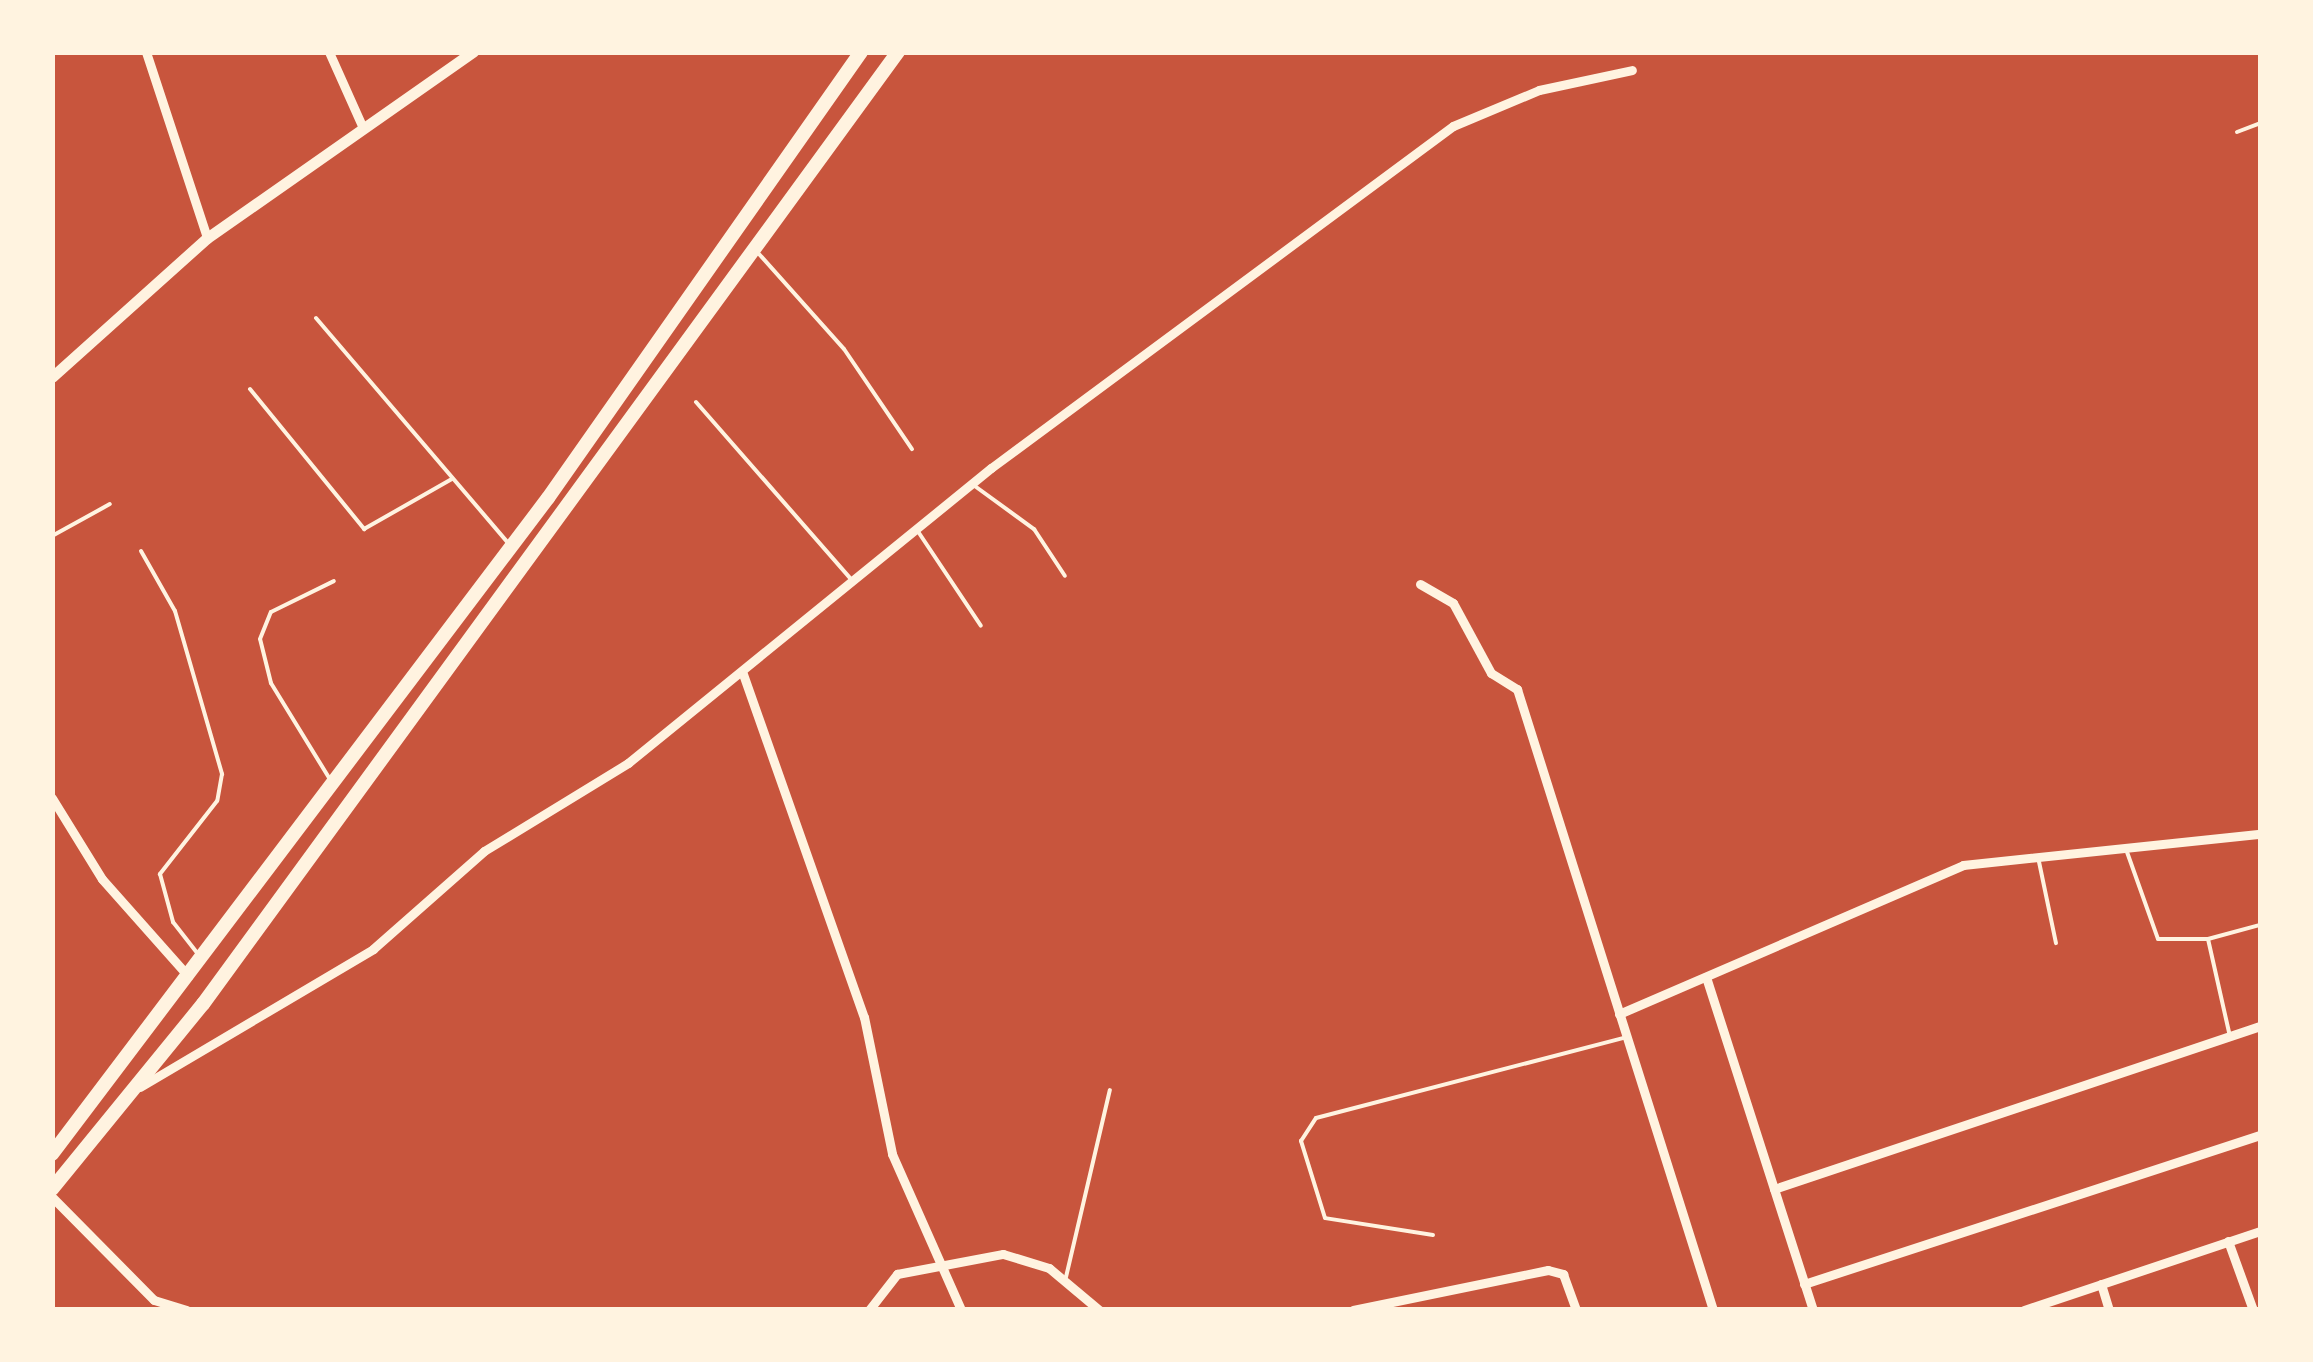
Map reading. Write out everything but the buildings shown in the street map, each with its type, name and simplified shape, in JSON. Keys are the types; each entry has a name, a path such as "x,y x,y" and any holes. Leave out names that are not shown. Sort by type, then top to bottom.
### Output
{"main road":[{"path":"52,1154 190,978 512,546 861,52"},
{"path":"52,1193 133,1091 898,52"}],"street":[{"path":"146,52 207,238"},
{"path":"330,52 363,128"},
{"path":"52,377 207,238 473,52"},
{"path":"133,1091 372,949 484,851 628,763 743,674 972,484 1453,126 1539,90 1632,70"},
{"path":"1420,584 1453,603 1491,673 1517,689 1713,1310"},
{"path":"743,674 864,1017 892,1154 935,1264 961,1310"},
{"path":"52,798 102,878 190,978"},
{"path":"1620,1014 1963,865 2260,834"},
{"path":"1706,977 1813,1310"},
{"path":"1774,1190 2260,1026"},
{"path":"1804,1284 2260,1136"},
{"path":"52,1193 154,1300 186,1310"},
{"path":"2024,1310 2260,1230"},
{"path":"2228,1241 2253,1310"},
{"path":"868,1310 897,1274 1003,1254 1065,1282 1098,1310"},
{"path":"1352,1310 1548,1270 1563,1274 1576,1310"},
{"path":"2101,1284 2110,1310"}],"lane":[{"path":"2238,132 2260,124"},
{"path":"755,250 844,349 912,449"},
{"path":"316,318 512,546"},
{"path":"250,389 364,529 453,478"},
{"path":"696,402 854,582"},
{"path":"972,484 1034,529 1065,576"},
{"path":"52,536 110,504"},
{"path":"917,530 981,626"},
{"path":"141,551 175,611 222,774 217,801 160,874 173,922 203,960"},
{"path":"334,581 271,612 260,639 294,729 334,784"},
{"path":"2125,847 2158,939 2208,939 2260,925"},
{"path":"2038,856 2056,943"},
{"path":"2208,939 2230,1037"},
{"path":"1433,1235 1325,1218 1301,1141 1316,1118 1627,1037"},
{"path":"1065,1282 1110,1090"}]}
